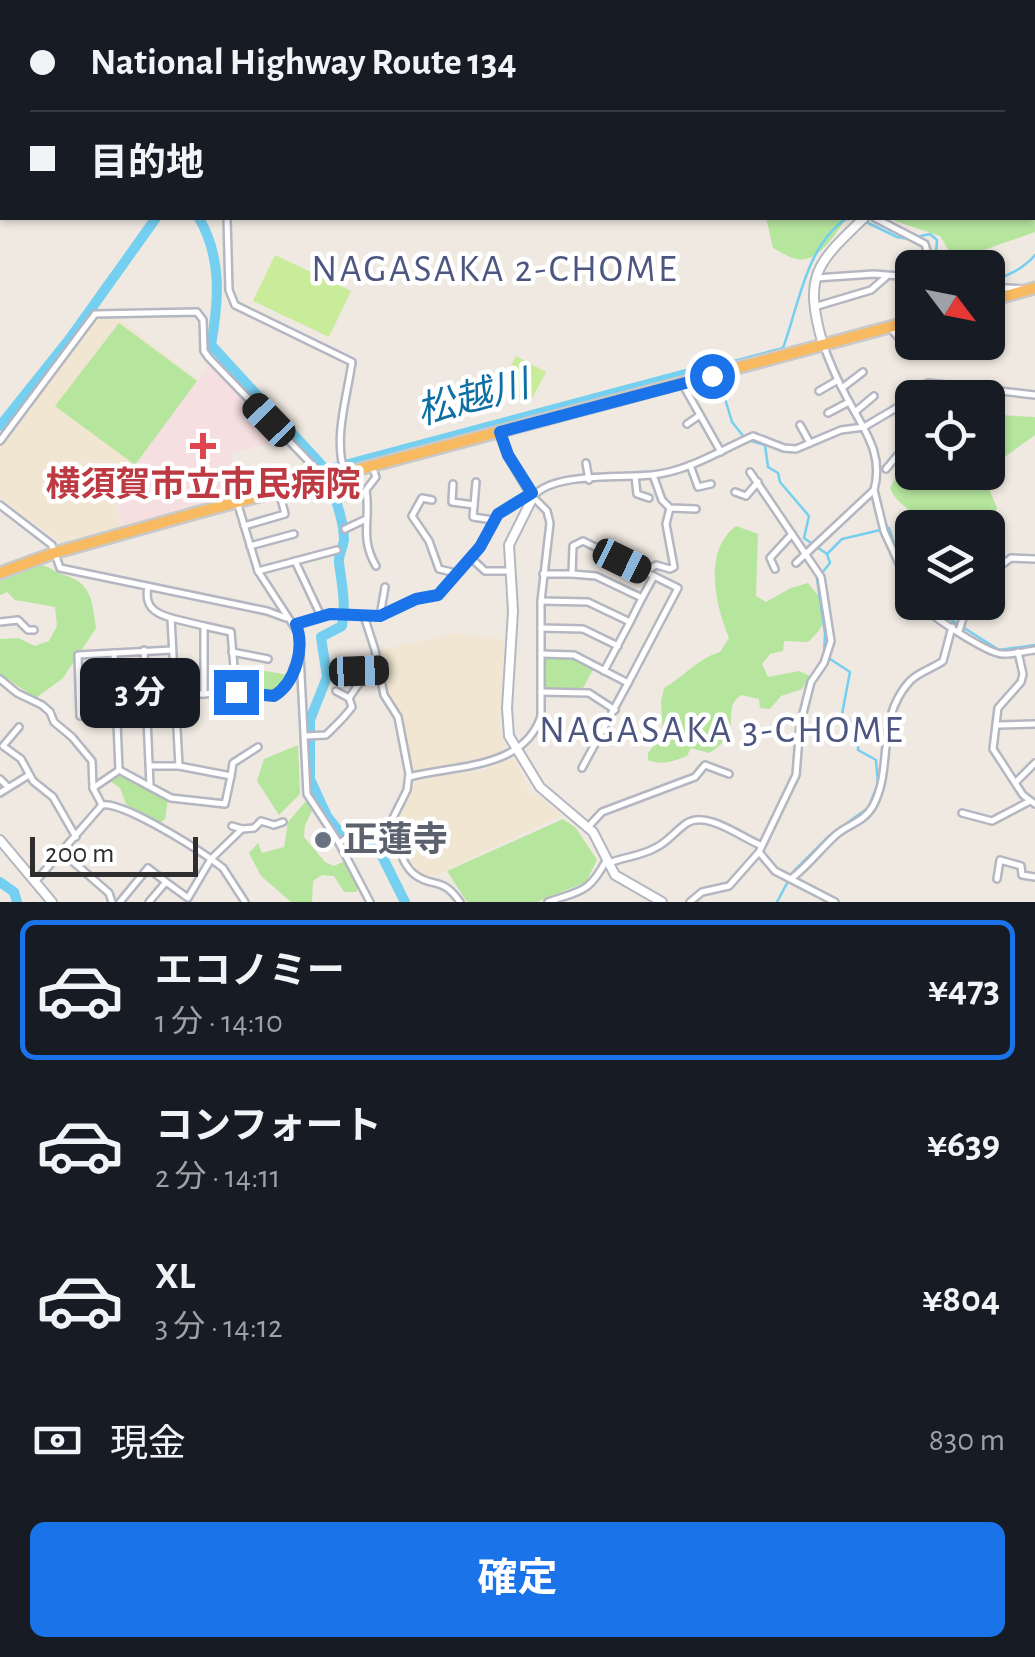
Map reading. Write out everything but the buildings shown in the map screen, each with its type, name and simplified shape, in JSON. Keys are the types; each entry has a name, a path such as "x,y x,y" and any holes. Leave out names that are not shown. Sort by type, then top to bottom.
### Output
{"highway":[{"path":"1005,297 1031,289"},
{"path":"0,572 237,502 895,326"}],"street":[{"path":"227,220 229,290 235,305 352,362 340,459 345,473"},
{"path":"862,220 831,248 816,278 813,308 822,344 864,426 878,467 874,490 884,531 895,555"},
{"path":"878,220 925,244 927,250"},
{"path":"813,308 871,290 888,275"},
{"path":"816,278 895,276"},
{"path":"1005,286 1031,289"},
{"path":"0,441 95,314 197,312 204,320 204,351 326,479"},
{"path":"890,328 895,333"},
{"path":"842,388 863,372"},
{"path":"819,391 838,380"},
{"path":"682,384 721,452"},
{"path":"1005,393 1035,395"},
{"path":"855,412 874,396"},
{"path":"828,413 849,402"},
{"path":"296,624 339,614 380,616 416,599 438,595 486,538 493,520 548,484 653,475 692,465 753,436 796,449 841,430 864,426 895,409"},
{"path":"687,424 700,416"},
{"path":"800,425 810,443"},
{"path":"409,777 445,768 485,765 538,728 542,716 542,574 550,523 508,455 500,432"},
{"path":"686,453 698,487 711,484"},
{"path":"886,469 895,458"},
{"path":"586,463 589,480"},
{"path":"372,466 376,477 366,490 369,507 364,520 367,550 376,566"},
{"path":"690,902 702,892 729,886 760,848 796,775 800,724 811,682 824,663 831,641 821,577 750,472"},
{"path":"653,475 662,500 670,508 696,509"},
{"path":"635,476 637,494 649,498"},
{"path":"476,482 473,517 493,520"},
{"path":"735,492 746,496 758,482"},
{"path":"453,484 452,502 474,505"},
{"path":"796,563 874,490"},
{"path":"244,526 284,514 279,491"},
{"path":"532,495 508,546 513,611 506,724 515,747 540,787 588,826 620,880 662,902"},
{"path":"432,500 422,498 412,516 440,569 456,574"},
{"path":"237,502 258,571 288,618"},
{"path":"0,505 52,545 60,568 267,611 296,624 310,736 307,794 370,902"},
{"path":"644,572 656,565 670,570 674,567 666,524 670,508"},
{"path":"345,529 364,520"},
{"path":"250,546 294,534"},
{"path":"775,569 770,558 792,534"},
{"path":"572,574 573,546 583,540 678,588 582,768"},
{"path":"258,571 337,550"},
{"path":"471,558 485,571 509,571"},
{"path":"1005,562 1011,558 1035,559"},
{"path":"295,561 321,616"},
{"path":"542,574 596,576 642,598"},
{"path":"604,671 654,576"},
{"path":"148,587 146,600 155,612 231,632 236,692"},
{"path":"380,616 384,588"},
{"path":"541,601 588,602 630,622"},
{"path":"364,616 384,696 398,716 409,777 390,833 399,843 411,872 448,886 460,902"},
{"path":"171,618 179,766"},
{"path":"0,622 18,620 28,630 34,630"},
{"path":"941,620 1000,654 1035,650"},
{"path":"790,877 872,808 881,788 895,702 922,671 943,661 960,620"},
{"path":"204,626 204,694"},
{"path":"541,628 583,628 618,646"},
{"path":"144,650 150,786"},
{"path":"116,713 80,716 78,655 172,650"},
{"path":"232,652 268,658"},
{"path":"116,699 236,692 274,696 287,686 300,652"},
{"path":"962,813 992,821 1032,803 995,755 998,708 1021,682 1023,674 1018,652"},
{"path":"114,653 119,770"},
{"path":"541,654 574,655 628,683"},
{"path":"349,698 360,682 359,671 380,670"},
{"path":"0,679 50,712 54,722 92,761 94,788 102,805"},
{"path":"310,736 326,735 352,707 349,698 336,691"},
{"path":"541,692 589,693 616,710"},
{"path":"998,725 1035,724"},
{"path":"19,727 3,746 21,759 29,775 53,798 76,837"},
{"path":"119,770 170,798 225,804 233,762 258,747"},
{"path":"588,826 602,812 694,777 705,764 729,774"},
{"path":"1016,782 1035,764"},
{"path":"150,766 179,766 231,776"},
{"path":"94,788 119,770"},
{"path":"0,793 29,775"},
{"path":"0,779 8,786"},
{"path":"35,882 102,805 108,803 133,812 212,859 235,884 245,902"},
{"path":"548,902 588,888 608,862 652,851 699,818 718,822 725,830 760,848 771,868 835,902"},
{"path":"232,826 242,829 254,828 261,821 274,825 283,822"},
{"path":"339,843 364,827 390,824"},
{"path":"120,902 148,868 188,898 212,859 242,829"},
{"path":"0,840 52,902"},
{"path":"63,852 108,893 112,902"},
{"path":"996,879 1000,860 1020,866 1022,876 1035,877"},
{"path":"149,902 166,882"}],"shaded area":[{"path":"119,319 198,380 113,492 121,527 62,543 0,498 0,446 93,322"},
{"name":"横須賀市立市民病院","path":"210,364 283,440 231,453 241,495 123,527 114,492"},
{"path":"459,633 504,640 500,729 506,748 488,762 414,774 410,772 398,715 382,687 380,650"},
{"path":"507,757 515,759 531,796 537,794 562,815 430,878 417,873 395,834 402,831 397,821 415,781 443,773 483,771"}],"green space":[{"path":"766,220 845,220 826,246 812,257 797,259 773,248"},
{"path":"895,220 1035,220 1035,232 984,250 948,250 940,236"},
{"path":"275,255 351,291 329,337 253,301"},
{"path":"119,323 197,381 135,465 55,406"},
{"path":"516,356 546,372 529,404 499,389"},
{"path":"1005,415 1035,417 1035,435 1005,457"},
{"path":"895,478 895,490 990,490 997,508 909,510 890,488"},
{"path":"736,526 758,534 756,596 766,602 808,583 824,606 821,627 808,642 784,641 783,651 770,654 762,664 768,677 799,671 810,676 802,689 781,696 770,709 760,708 759,699 741,695 732,707 727,737 709,753 691,748 687,756 673,761 648,760 648,753 663,734 664,688 720,652 729,638 716,594 716,563 719,549"},
{"path":"41,565 73,578 85,588 92,601 96,628 63,678 36,698 0,674 0,639 18,638 35,646 49,641 57,626 55,607 15,600 7,592 0,595 0,581"},
{"path":"544,657 573,658 594,668 583,688 543,689"},
{"path":"238,666 288,675 285,684 273,694 239,688"},
{"path":"298,745 300,794 279,815 257,781 264,759"},
{"path":"118,775 168,799 165,819 156,826 126,804 120,788 110,781"},
{"path":"306,801 312,811 304,837 325,862 334,866 345,861 360,886 356,892 344,892 334,876 322,875 313,881 312,902 291,902 261,876 249,853 258,843 262,853 284,847 288,822"},
{"path":"563,819 576,828 597,860 586,882 537,902 467,902 447,871"}],"waterway":[{"path":"0,426 71,337 155,220"},
{"name":"松越川","path":"200,220 212,248 217,280 211,345 326,470 719,365"},
{"name":"松越川","path":"719,368 783,348 813,260 845,220"},
{"name":"松越川","path":"866,222 909,239"},
{"name":"松越川","path":"916,237 930,234 937,240 936,250"},
{"name":"松越川","path":"1005,275 1035,255"},
{"path":"720,382 732,422 744,437"},
{"path":"751,441 765,445 768,467 778,473 780,482 809,516 804,538 827,554 842,539 889,528 895,546"},
{"path":"326,470 343,532 339,560 344,610 342,626 321,637 327,677 310,720 310,779 327,816 347,842 376,844 405,902"},
{"path":"777,902 793,872 829,836 868,808 878,784 876,760 858,750 859,728 842,714 850,672 824,655 825,633 817,579 830,563 827,554"},
{"path":"952,620 999,650 1035,645"},
{"path":"0,882 14,892 17,902"}],"place":[{"name":"横須賀市立市民病院","path":"203,446"},
{"name":"正蓮寺","path":"323,840"}],"district":[{"name":"NAGASAKA 2-CHOME","path":"495,270"},
{"name":"NAGASAKA 3-CHOME","path":"722,731"}],"route":[{"path":"236,692 274,696 287,686 300,652 296,624 330,614 380,616 416,599 438,595 446,588 480,547 498,514 532,493 508,455 500,432 712,376"}]}
